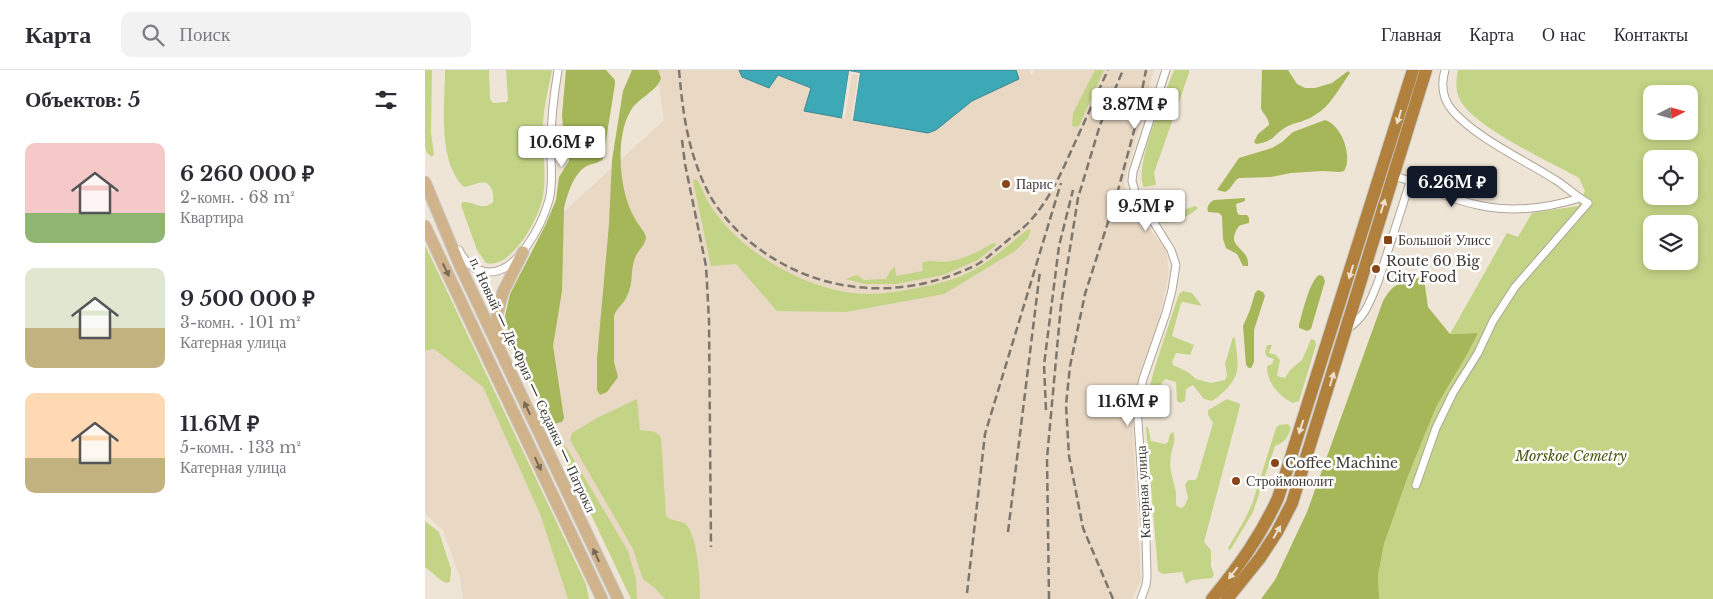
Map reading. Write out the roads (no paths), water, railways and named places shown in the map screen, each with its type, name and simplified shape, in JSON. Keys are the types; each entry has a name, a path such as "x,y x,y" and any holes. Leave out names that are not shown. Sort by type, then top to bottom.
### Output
{"highway":[{"path":"1212,599 1254,544 1265,527 1278,498 1413,70"},
{"path":"1227,599 1261,558 1292,503 1426,70"}],"main road":[{"name":"п. Новый — Де-Фриз — Седанка — Патрокл","path":"426,184 460,266 497,346 618,599"},
{"name":"п. Новый — Де-Фриз — Седанка — Патрокл","path":"425,226 602,599"},
{"path":"497,346 497,315 503,292 523,252"}],"street":[{"path":"426,184 435,194 462,256 471,266 481,271 490,272 499,271 508,266 523,252 549,200 551,122 558,70"},
{"name":"Катерная улица","path":"1141,599 1147,577 1137,407 1143,379 1166,313 1176,265 1171,250 1135,192 1132,181 1133,172 1166,70"},
{"path":"1417,485 1436,428 1453,393 1478,353 1493,321 1515,288 1588,203 1558,182 1483,136 1451,110 1443,94 1442,84 1445,70"},
{"path":"1393,175 1488,207 1537,208 1553,206 1580,198"},
{"path":"1346,329 1357,322 1378,282 1410,182"}],"water":[{"path":"739,70 1016,70 1019,79 972,101 936,130 928,133 853,120 860,73 849,71 842,118 804,111 811,88 778,75 769,88 742,77"}],"railway":[{"path":"679,70 682,103 691,149 709,194 730,223 766,254 800,272 825,281 850,286 876,288 902,287 953,275 982,262 1025,226 1037,213 1054,187 1108,70"},
{"path":"1049,599 1047,458 1061,305 1078,198 1100,125 1123,70"},
{"path":"1113,599 1083,528 1069,456 1066,405 1070,366 1085,294 1117,194 1135,127 1146,70"},
{"path":"682,140 685,164 706,266 709,320 711,547"},
{"path":"967,593 985,434 1061,183"},
{"path":"1046,410 1044,365 1059,246 1073,190"},
{"path":"1008,532 1040,271"}],"place":[{"name":"Парис","path":"1006,184"},
{"name":"Большой Улисс","path":"1388,240"},
{"name":"Route 60 Big City Food","path":"1376,269"},
{"name":"Coffee Machine","path":"1275,463"},
{"name":"Строймонолит","path":"1236,481"}],"park label":[{"name":"Morskoe Cemetry","path":"1571,456"}]}
